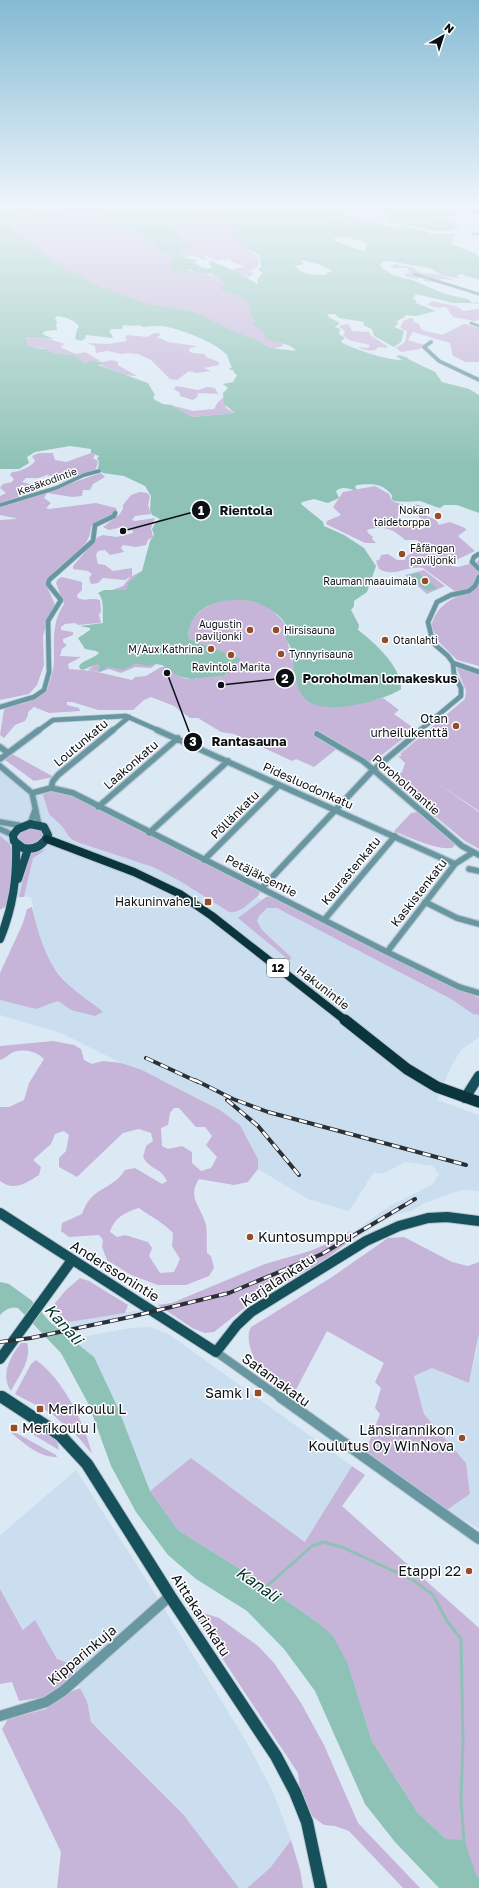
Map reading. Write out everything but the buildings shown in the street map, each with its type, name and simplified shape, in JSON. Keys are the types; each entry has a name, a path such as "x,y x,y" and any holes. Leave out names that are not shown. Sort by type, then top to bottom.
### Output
{"highway":[{"name":"Hakunintie","path":"45,841 135,872 187,898 212,916 407,1070 437,1087 479,1102"}],"main road":[{"path":"16,844 28,848 45,841 47,831 39,825 26,825 13,835 16,844 17,882"},
{"path":"0,939 8,920 17,882 28,848"},
{"path":"465,1098 479,1076"},
{"name":"Anderssonintie","path":"0,1213 216,1352"},
{"name":"Karjalankatu","path":"216,1352 237,1325 251,1312 379,1234 413,1221 428,1218 447,1216 479,1221"},
{"path":"0,1359 72,1260"},
{"name":"Aittakarinkatu","path":"0,1396 48,1426 73,1446 87,1464 170,1596 279,1762 307,1822 321,1888"}],"street":[{"path":"471,323 479,326"},
{"path":"431,342 424,347 436,360 479,380"},
{"name":"Kesäkodintie","path":"0,505 56,488 84,475 99,471"},
{"path":"0,707 36,696 46,688 50,668 48,620 60,605 61,600 48,584 49,580 81,550 93,541 95,525 114,516 115,513"},
{"path":"479,554 474,557 472,562 479,569"},
{"path":"262,888 372,770 461,696 462,688 454,674 453,663 448,656 433,644 428,622 438,602 451,595 469,591 475,586 479,577"},
{"path":"453,663 479,672"},
{"name":"Pidesluodonkatu","path":"0,759 56,719 129,717 455,864"},
{"name":"Loutunkatu","path":"51,788 53,781 58,775 129,717"},
{"name":"Poroholmantie","path":"317,734 363,761 430,820 472,853 479,856"},
{"name":"Laakonkatu","path":"98,807 178,738"},
{"path":"0,747 8,753"},
{"path":"149,833 228,761"},
{"path":"0,766 32,793 39,825"},
{"name":"Pöllänkatu","path":"204,860 279,784"},
{"name":"Petäjäksentie","path":"32,793 51,788 73,793 149,833 262,888 387,952 460,987 479,993"},
{"path":"0,822 26,825 35,810"},
{"path":"0,829 13,835"},
{"name":"Kaurastenkatu","path":"324,920 394,836"},
{"name":"Kaskistenkatu","path":"387,952 455,864 472,853"},
{"path":"468,869 479,872"},
{"path":"425,902 457,918 479,924"},
{"name":"Satamakatu","path":"216,1352 479,1538"},
{"name":"Kipparinkuja","path":"0,1716 46,1702 63,1691 170,1596"}],"shaded area":[{"path":"110,292 240,292 275,332 283,346 265,351"},
{"path":"432,301 456,306 464,311 479,309 479,320 474,321 453,317 446,307 438,308 428,305"},
{"path":"410,318 414,319 414,322 419,324 422,330 442,335 464,324 479,328 479,362 466,362 453,356 450,343 413,332 408,340 424,345 420,349 401,352 396,348 405,342 407,331 400,328 403,321"},
{"path":"346,324 349,325 352,331 369,332 370,335 387,346 387,348 378,347 376,350 369,351 358,347 368,348 370,345 349,340 343,335 345,332 339,326"},
{"path":"154,333 159,333 160,335 157,337 168,342 196,346 190,348 189,351 192,353 205,354 206,357 219,362 219,365 204,368 211,371 196,373 189,371 177,380 170,379 151,360 138,354 122,354 107,351 96,353 95,346 87,343 108,344 127,341 125,337 127,335 147,337"},
{"path":"30,337 45,338 65,344 61,346 62,348 76,354 85,352 100,361 85,363 73,355 53,353 43,348 34,348 28,345 26,339"},
{"path":"112,360 118,362 118,365 137,376 124,375 98,364"},
{"path":"176,386 198,390 207,387 215,388 218,394 198,393 197,397 193,400 180,396 180,393 174,389"},
{"path":"224,397 226,408 235,413 193,417 171,405 193,411 214,409 218,402"},
{"path":"39,453 53,453 55,460 66,462 91,453 95,455 93,458 98,461 96,469 93,471 58,483 58,478 47,475 39,478 26,478 22,482 43,487 42,489 0,503 0,496 6,493 0,488 3,484 12,482 14,479 10,475 12,472 21,470 31,465 35,461 32,456"},
{"path":"101,473 105,477 93,484 90,490 83,490 82,496 72,497 47,493 44,498 51,503 46,508 49,509 96,503 116,508 117,511 91,526 89,536 85,544 79,551 57,569 46,584 55,605 49,615 43,636 44,665 37,685 29,694 0,700 0,520 16,519 0,515 0,507"},
{"path":"375,486 389,494 392,501 404,505 407,508 399,512 397,518 406,523 422,529 426,527 424,523 417,521 417,519 421,519 411,507 415,504 425,507 427,510 425,513 427,516 436,520 439,525 450,522 465,528 466,530 458,536 475,551 454,561 451,563 451,566 458,567 477,562 479,558 479,666 457,660 439,642 431,626 438,611 450,600 460,595 423,568 412,568 396,572 379,569 376,561 380,559 381,555 388,554 397,560 405,560 406,557 422,545 417,540 405,540 388,529 378,528 367,530 376,543 365,543 326,524 327,521 341,515 333,507 343,492"},
{"path":"140,492 147,493 150,496 148,505 151,514 135,516 132,520 135,521 155,518 151,528 153,537 148,540 146,545 136,547 123,545 121,548 124,552 110,555 105,550 98,551 96,555 98,564 105,565 113,571 132,568 132,576 142,571 132,588 124,591 112,590 123,586 131,576 125,580 103,578 98,583 91,584 89,578 92,574 88,571 73,569 73,566 98,537 103,535 117,537 133,533 132,529 122,527 109,530 103,527 119,515 123,509 123,505 131,495"},
{"name":"Rauman maauimala","path":"424,570 445,586 427,594 405,575"},
{"path":"62,577 82,582 82,590 77,595 78,598 83,600 100,600 101,611 99,615 101,622 99,623 78,625 75,623 65,624 61,627 61,630 73,632 73,635 63,639 63,642 67,645 62,649 60,656 81,657 68,664 69,669 93,671 132,680 135,677 146,676 161,667 167,667 178,676 187,679 224,676 240,659 189,639 191,622 202,610 218,602 234,599 247,600 269,607 284,623 296,682 353,705 383,698 399,710 394,714 415,729 368,766 339,747 314,767 296,759 292,761 234,734 221,732 198,718 190,718 174,706 151,697 144,700 133,710 98,710 72,702 67,702 67,705 79,708 80,711 49,713 34,707 28,712 25,721 15,725 4,738 0,735 4,710 11,706 28,702 47,690 52,675 57,617 64,604 56,583 58,579"},
{"path":"100,660 155,665 151,668 135,667 121,673 109,669 100,672 88,670"},
{"name":"Otan urheilukenttä","path":"460,667 479,673 479,811 434,781 479,812 479,849 465,841 395,783 393,779 402,772 405,763 398,756 402,756 400,754 465,699 466,691 457,669"},
{"path":"12,754 54,777 34,781 5,760"},
{"path":"0,766 33,797 47,792 72,796 260,891 257,897 451,999 473,1014 479,1015 479,1037 461,1050 451,1067 437,1100 479,1115 479,1191 461,1190 425,1203 411,1211 396,1214 323,1258 165,1311 70,1331 69,1322 170,1305 204,1297 349,1235 390,1206 433,1184 439,1174 433,1166 405,1162 382,1174 374,1172 349,1211 308,1199 258,1169 258,1159 240,1125 220,1110 167,1082 121,1063 61,1033 0,1015 0,1000 36,1009 58,1001 71,1010 94,1004 70,987 53,966 40,942 31,897 9,895 11,875 10,844 0,836"},
{"path":"48,791 57,791 72,796 260,891 259,895 241,909 229,912 180,881 153,867 77,842 70,838 62,826 49,814 43,795"},
{"path":"417,812 454,844 454,847 441,848 433,846 394,831 411,813"},
{"path":"31,827 39,829 44,834 40,842 27,846 18,840 20,832"},
{"path":"0,836 10,844 13,861 9,900 5,907 0,910"},
{"path":"47,849 33,858 24,897 19,897 27,860 31,854"},
{"path":"271,896 407,965 479,998 479,1015 473,1014 451,999 277,908 267,908 259,916 257,921 262,930 291,957 290,961 238,918 266,897"},
{"path":"32,907 41,940 50,961 56,970 71,987 103,1012 95,1016 71,1010 58,1001 36,1009 0,1000 0,973 23,923 27,909"},
{"path":"53,1041 74,1045 81,1049 84,1060 92,1064 103,1061 121,1063 142,1070 220,1110 240,1125 258,1159 258,1169 248,1182 234,1185 199,1179 194,1191 194,1196 206,1225 207,1253 211,1256 214,1268 209,1276 186,1285 158,1285 131,1275 107,1260 102,1247 103,1240 99,1235 69,1237 61,1231 62,1223 82,1214 91,1198 96,1193 114,1182 125,1170 135,1168 162,1184 167,1181 161,1173 149,1165 143,1157 146,1146 153,1141 151,1133 139,1129 123,1133 77,1177 59,1167 59,1158 66,1151 69,1135 64,1131 55,1134 51,1144 33,1160 41,1167 39,1175 16,1186 11,1186 0,1181 0,1107 9,1107 24,1100 29,1083 44,1059 35,1053 20,1050 0,1060 0,1046","holes":["174,1108 179,1108 196,1127 205,1127 212,1136 206,1145 217,1157 211,1168 201,1171 192,1163 192,1152 182,1146 168,1149 162,1146 161,1128 168,1125 170,1113","139,1208 173,1233 172,1246 180,1259 174,1272 160,1273 149,1256 152,1248 148,1242 125,1235 117,1237 110,1232 117,1219 129,1211"]},
{"path":"350,1231 355,1237 323,1261 252,1302 214,1332 205,1333 194,1329 158,1305 172,1303 265,1264 310,1251 329,1243"},
{"path":"404,1237 452,1262 468,1266 479,1262 479,1333 469,1383 432,1368 414,1376 424,1414 466,1463 470,1494 447,1510 365,1452 380,1414 375,1408 381,1388 375,1382 384,1363 327,1331 291,1399 274,1388 268,1381 254,1358 249,1341 251,1327 332,1277 388,1238"},
{"path":"80,1278 89,1281 128,1305 125,1313 69,1322 51,1308 66,1290"},
{"path":"151,1327 170,1335 352,1466 306,1542 192,1459 150,1491 118,1408 94,1357 71,1339 130,1328"},
{"name":"Länsirannikon Koulutus Oy WinNova","path":"478,1333 479,1529 447,1510 470,1494 466,1463 424,1414 414,1375 432,1368 469,1383 477,1350"},
{"path":"21,1343 27,1343 28,1356 24,1368 11,1391 6,1379 6,1372 13,1354"},
{"path":"36,1360 55,1378 71,1402 84,1428 92,1454 79,1438 51,1413 15,1394 31,1364"},
{"path":"35,1427 57,1441 59,1450 27,1431 28,1429"},
{"path":"9,1429 56,1455 57,1457 44,1455 26,1445 10,1432"},
{"path":"191,1458 305,1542 352,1466 365,1475 342,1506 479,1628 479,1877 446,1839 418,1813 372,1741 348,1664 317,1622 253,1577 178,1530 150,1491"},
{"path":"76,1470 149,1584 246,1741 273,1792 291,1840 270,1868 247,1888 239,1888 183,1814 91,1722 87,1701 66,1662 57,1659 35,1621 24,1630 0,1589 0,1535"},
{"path":"0,1589 23,1630 35,1620 57,1659 66,1662 74,1677 46,1697 19,1701 12,1682 0,1684"},
{"path":"189,1608 219,1618 258,1646 274,1663 301,1703 324,1745 358,1823 420,1888 403,1888 349,1831 335,1826 324,1825 313,1817 300,1790 298,1773"},
{"path":"80,1688 87,1701 91,1722 183,1814 239,1888 57,1888 61,1852 2,1729 8,1719 46,1709 70,1692"},
{"path":"291,1840 300,1870 303,1888 247,1888 270,1868"}],"water":[{"path":"0,292 114,292 147,304 196,313 234,332 254,338 270,348 296,351 285,344 265,337 264,332 252,324 255,322 250,312 249,302 238,295 228,292 441,292 468,299 473,303 453,303 416,294 413,298 416,300 416,303 436,311 416,316 405,315 405,317 397,321 398,324 394,327 404,331 401,342 394,347 374,336 372,329 363,325 364,322 339,318 335,314 327,314 330,318 340,323 335,327 340,329 339,334 345,338 341,341 342,343 395,360 402,360 396,356 400,355 408,358 435,372 442,382 469,389 479,395 479,513 457,505 444,505 440,508 419,501 394,501 391,494 383,487 371,484 357,485 355,487 357,490 341,488 336,491 339,498 328,503 314,499 302,502 301,504 323,522 324,526 344,535 364,548 376,566 367,592 354,601 354,606 351,610 359,625 358,630 379,648 397,672 401,689 382,698 343,707 320,706 311,703 300,692 297,685 292,653 286,639 287,630 285,623 269,608 255,602 242,600 225,601 209,606 196,615 189,628 189,639 241,659 224,676 190,679 178,676 162,665 155,664 147,666 134,664 124,670 107,667 100,672 98,671 100,666 97,664 83,670 80,669 79,666 81,664 99,653 85,649 78,638 90,630 90,628 80,626 103,623 102,599 98,593 104,590 126,590 129,582 142,571 150,541 154,535 152,529 156,522 160,519 152,515 150,510 151,496 145,486 124,476 103,473 98,469 99,461 97,459 99,456 91,453 91,449 70,446 35,452 27,457 29,463 19,469 0,469","holes":["57,316 75,322 79,327 77,329 75,339 81,341 86,338 85,336 87,335 112,338 113,336 109,332 111,329 122,329 123,325 169,327 205,340 221,349 226,354 232,367 229,369 234,371 237,375 233,382 223,384 228,388 223,393 224,404 235,413 193,417 171,405 163,404 155,400 153,398 155,395 148,383 98,365 103,362 92,361 85,363 74,355 53,353 46,349 34,348 28,345 26,338 30,337 54,339 42,334 45,331 57,330 57,322 55,319"]},
{"path":"418,573 437,588 427,591 408,575"},
{"name":"Kanali","path":"0,1282 9,1284 31,1300 50,1322 94,1357 118,1408 150,1491 178,1530 253,1577 317,1622 333,1636 348,1664 372,1741 418,1813 446,1839 464,1840 476,1874 479,1877 479,1888 439,1888 395,1842 365,1804 315,1691 284,1649 247,1611 196,1579 168,1555 136,1512 111,1466 89,1405 61,1353 18,1308 8,1309 0,1315"}],"waterway":[{"path":"473,303 479,303"},
{"name":"Kanali","path":"266,1587 312,1546 323,1542 344,1548 413,1580 433,1595 447,1621 461,1639 463,1741 461,1799 464,1842"}],"railway":[{"path":"146,1058 198,1082"},
{"path":"195,1080 233,1099 268,1112 466,1165"},
{"path":"227,1100 258,1126 299,1175"},
{"path":"0,1342 31,1338 130,1317 229,1293 322,1254 415,1199"}],"place":[{"name":"Nokan taidetorppa","path":"438,516"},
{"name":"Rientola","path":"123,531"},
{"name":"Fåfängan paviljonki","path":"402,554"},
{"name":"Rauman maauimala","path":"425,581"},
{"name":"Augustin paviljonki","path":"250,630"},
{"name":"Hirsisauna","path":"276,630"},
{"name":"Otanlahti","path":"385,640"},
{"name":"M/Aux Kathrina","path":"211,649"},
{"name":"Tynnyrisauna","path":"281,654"},
{"name":"Ravintola Marita","path":"231,655"},
{"name":"Rantasauna","path":"167,673"},
{"name":"Poroholman lomakeskus","path":"221,685"},
{"name":"Otan urheilukenttä","path":"456,726"},
{"name":"Hakuninvahe L","path":"208,902"},
{"name":"Kuntosumppu","path":"250,1237"},
{"name":"Samk I","path":"258,1393"},
{"name":"Merikoulu L","path":"40,1409"},
{"name":"Merikoulu I","path":"14,1428"},
{"name":"Länsirannikon Koulutus Oy WinNova","path":"462,1438"},
{"name":"Etappi 22","path":"469,1571"}]}
